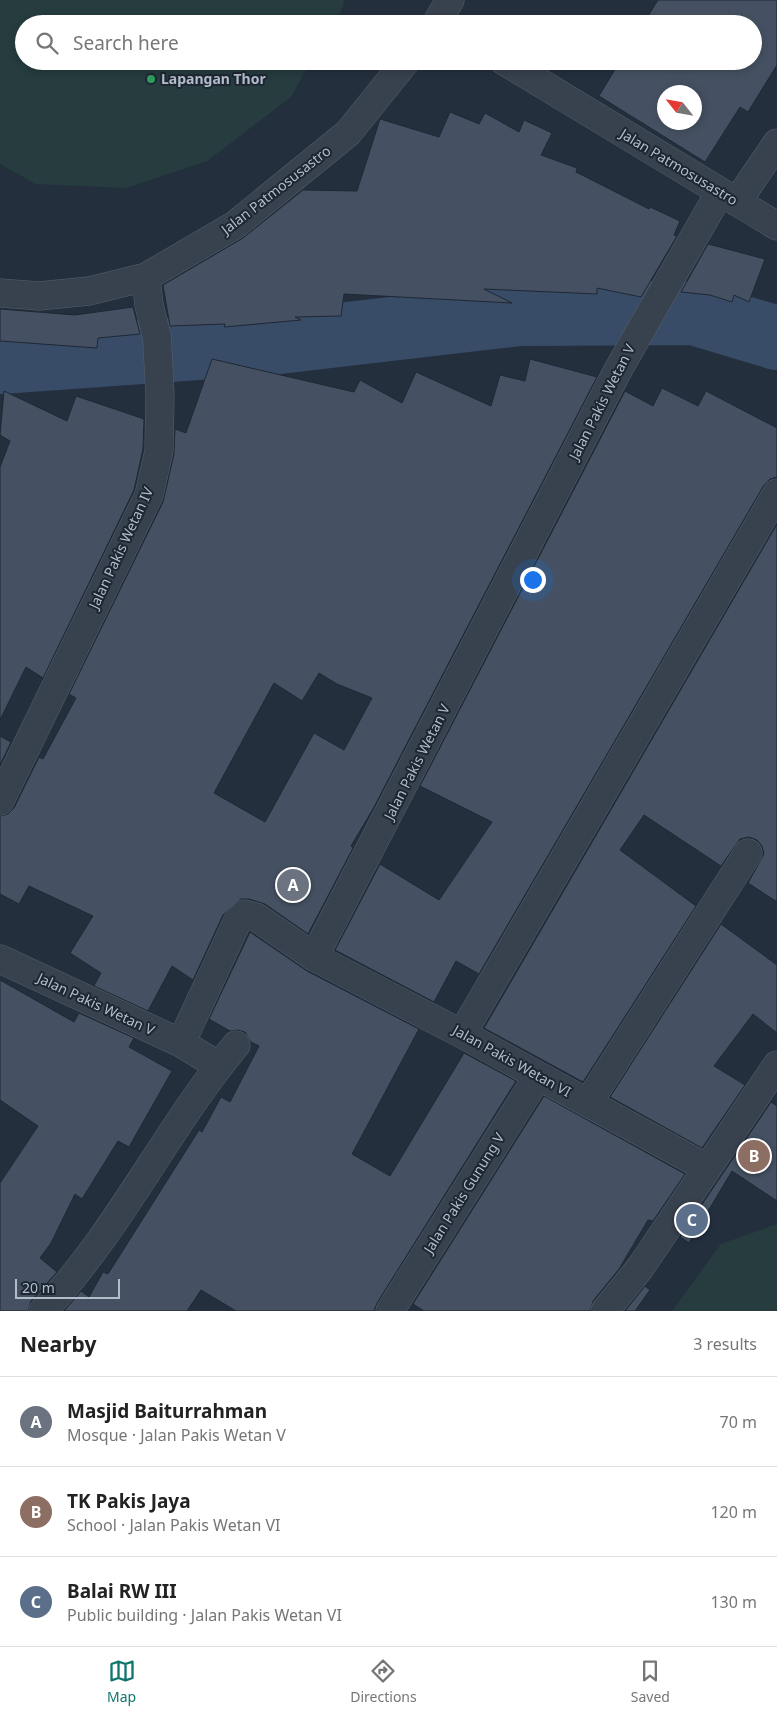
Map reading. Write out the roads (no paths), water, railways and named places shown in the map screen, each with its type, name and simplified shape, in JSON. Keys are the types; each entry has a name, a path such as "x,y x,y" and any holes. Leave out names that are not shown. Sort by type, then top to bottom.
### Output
{"street":[{"name":"Jalan Patmosusastro","path":"0,293 39,296 89,291 146,277 235,225 348,134 399,70"},
{"name":"Jalan Patmosusastro","path":"519,70 777,226"},
{"name":"Jalan Pakis Wetan V","path":"314,958 636,335 674,273 729,197 777,143"},
{"name":"Jalan Pakis Wetan IV","path":"0,801 149,495 159,450 160,395 157,336 149,304 146,277"},
{"path":"462,1034 777,493"},
{"path":"588,1103 748,853"},
{"path":"181,1042 237,922 245,914 256,917 314,958"},
{"name":"Jalan Pakis Wetan VI","path":"314,958 462,1034 707,1168"},
{"name":"Jalan Pakis Wetan V","path":"0,959 181,1042 219,1066"},
{"path":"44,1311 66,1287 119,1212 202,1086 236,1045"},
{"path":"605,1311 640,1268 777,1065"},
{"name":"Jalan Pakis Gunung V","path":"390,1311 538,1076"}],"waterway":[{"path":"0,362 270,343 520,314 694,313 777,338"}],"place":[{"name":"Lapangan Thor","path":"151,79"},
{"name":"Masjid Baiturrahman","path":"293,885"},
{"name":"TK Pakis Jaya","path":"754,1156"},
{"name":"Balai RW III","path":"692,1220"}]}
